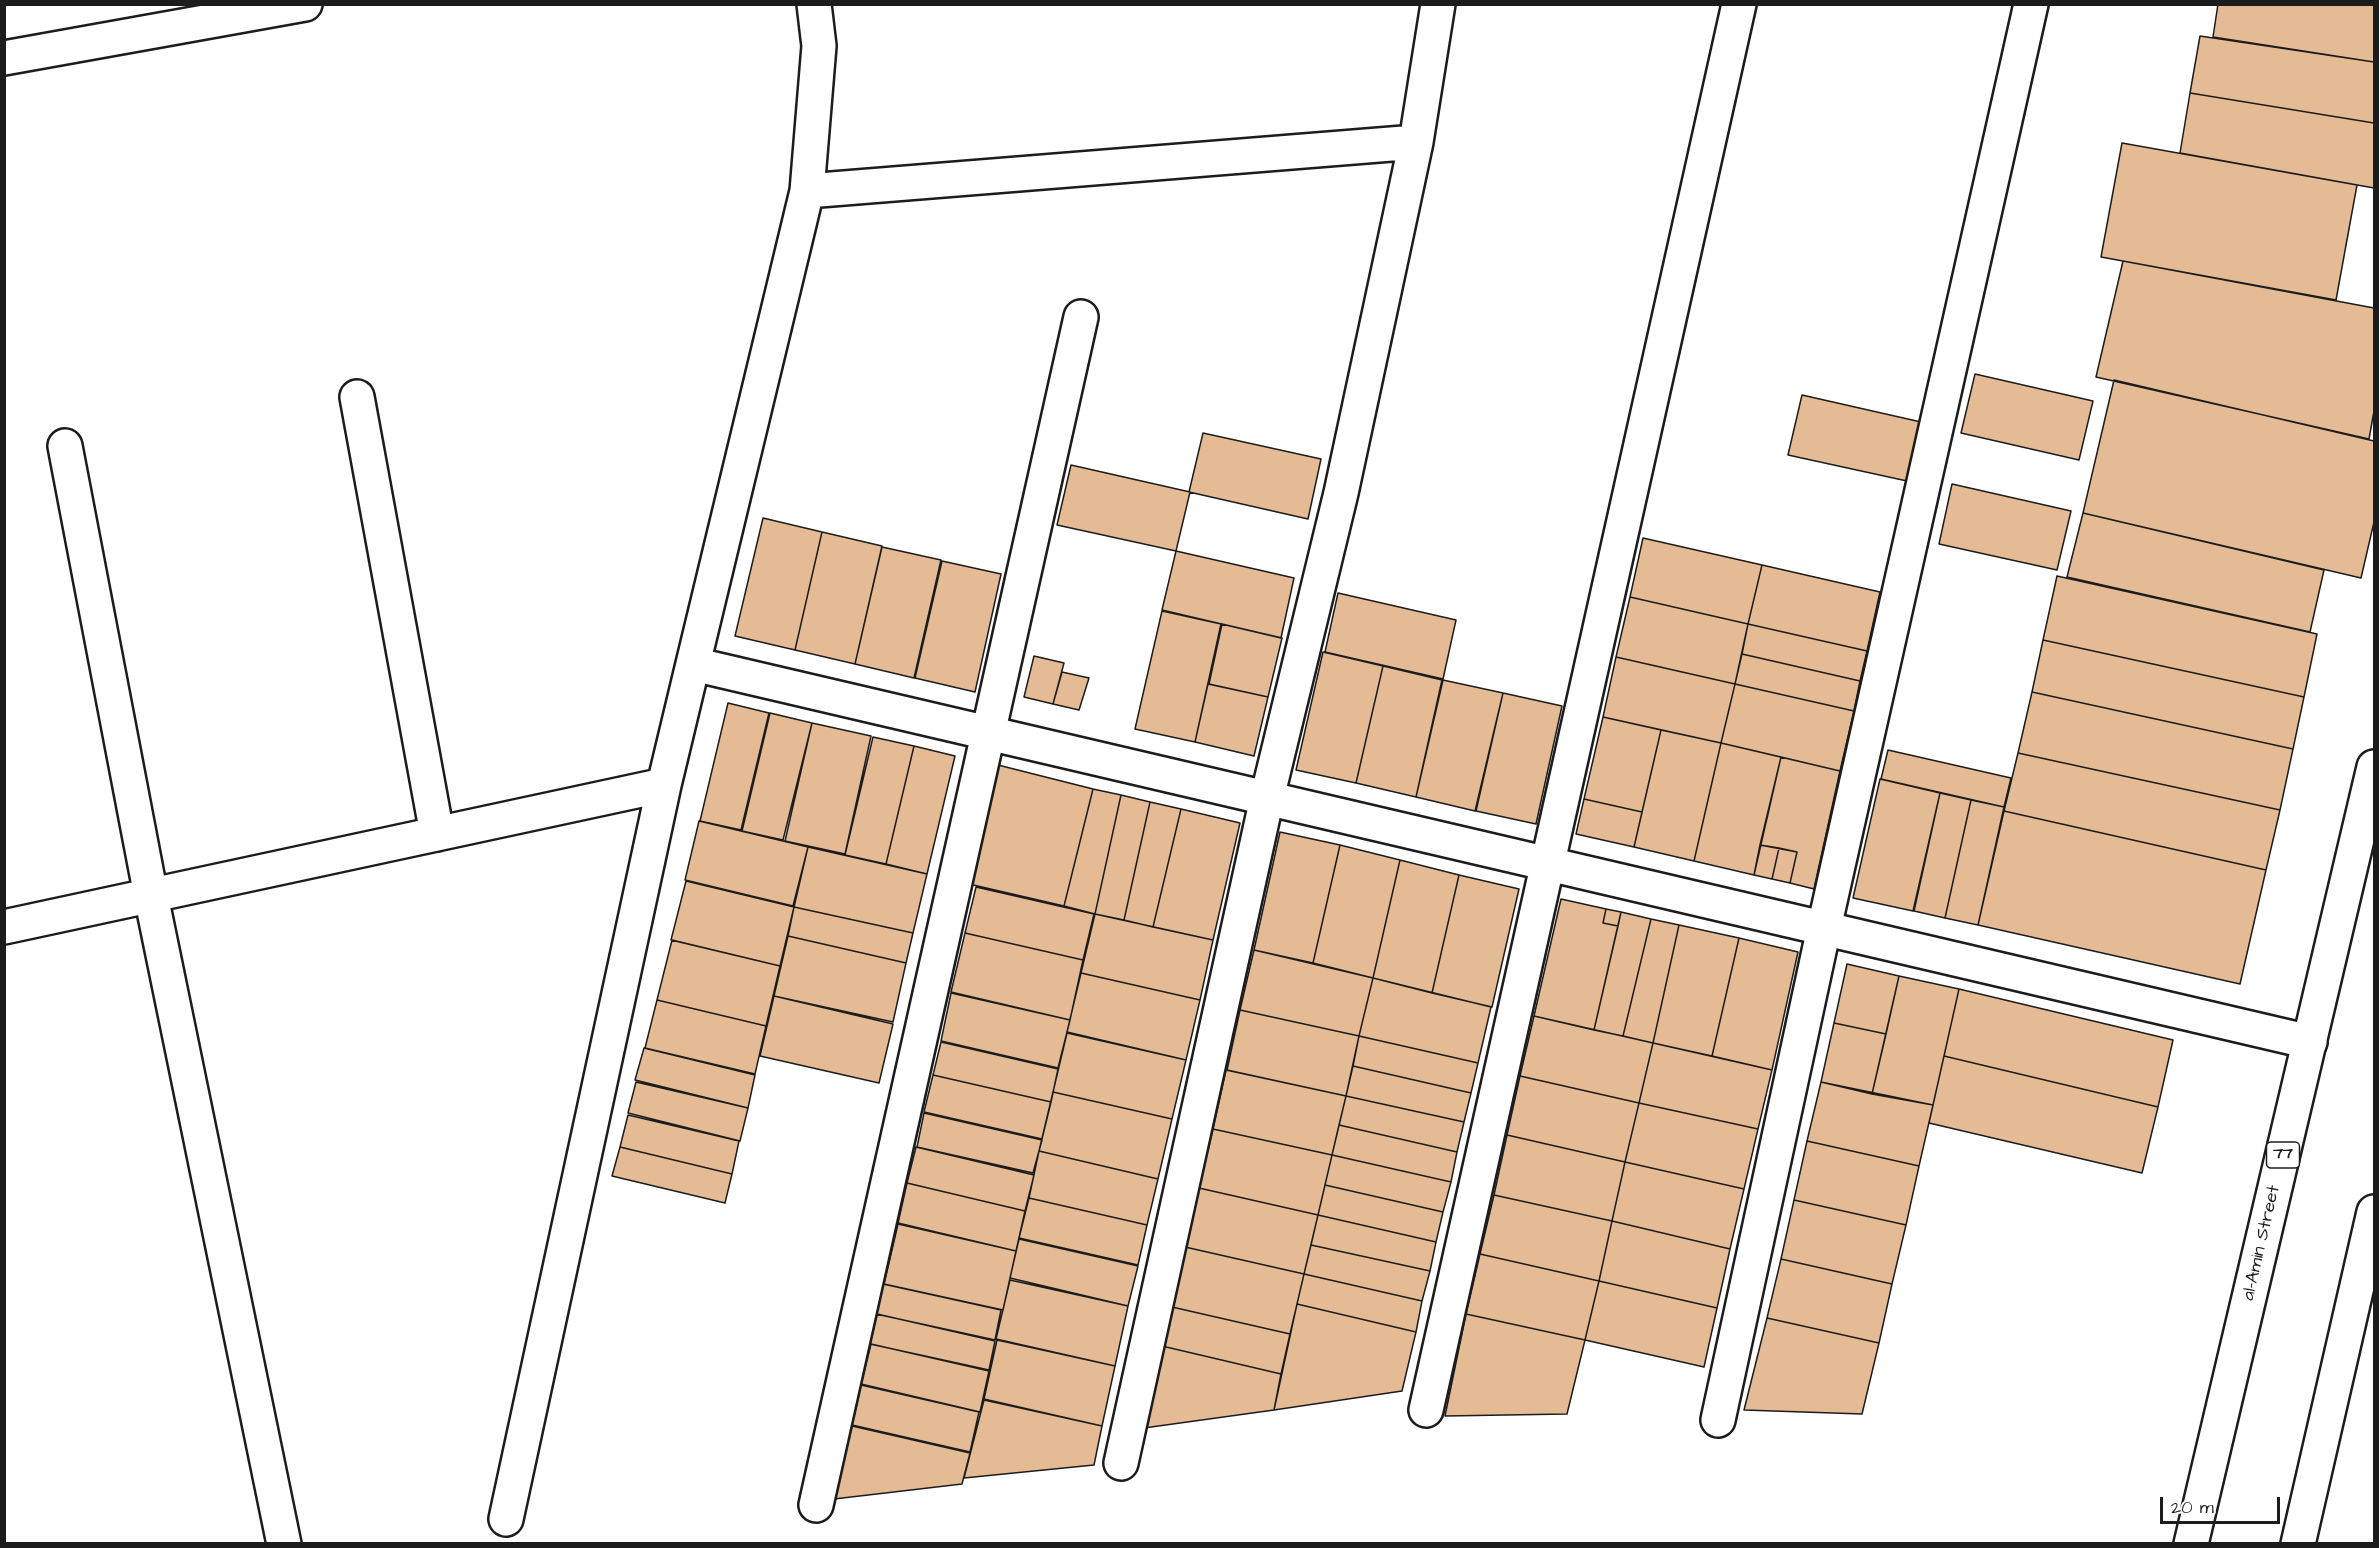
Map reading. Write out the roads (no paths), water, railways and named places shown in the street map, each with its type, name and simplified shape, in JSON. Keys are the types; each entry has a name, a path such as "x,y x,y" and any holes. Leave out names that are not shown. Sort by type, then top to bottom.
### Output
{"street":[{"path":"4,58 183,15 305,4"},
{"path":"506,1519 664,785 807,190 819,46 814,4"},
{"path":"1121,1463 1267,798 1341,493 1416,142 1438,4"},
{"path":"1426,1410 1739,4"},
{"path":"1718,1420 1824,928 2031,4"},
{"path":"807,190 1416,142"},
{"path":"816,1505 1081,317"},
{"path":"357,398 437,834"},
{"path":"65,446 151,896 284,1544"},
{"path":"693,664 2310,1042"},
{"name":"al-Amin Street","path":"2191,1544 2374,767"},
{"path":"4,927 664,785"},
{"path":"2298,1544 2370,1252 2374,1212"}]}
